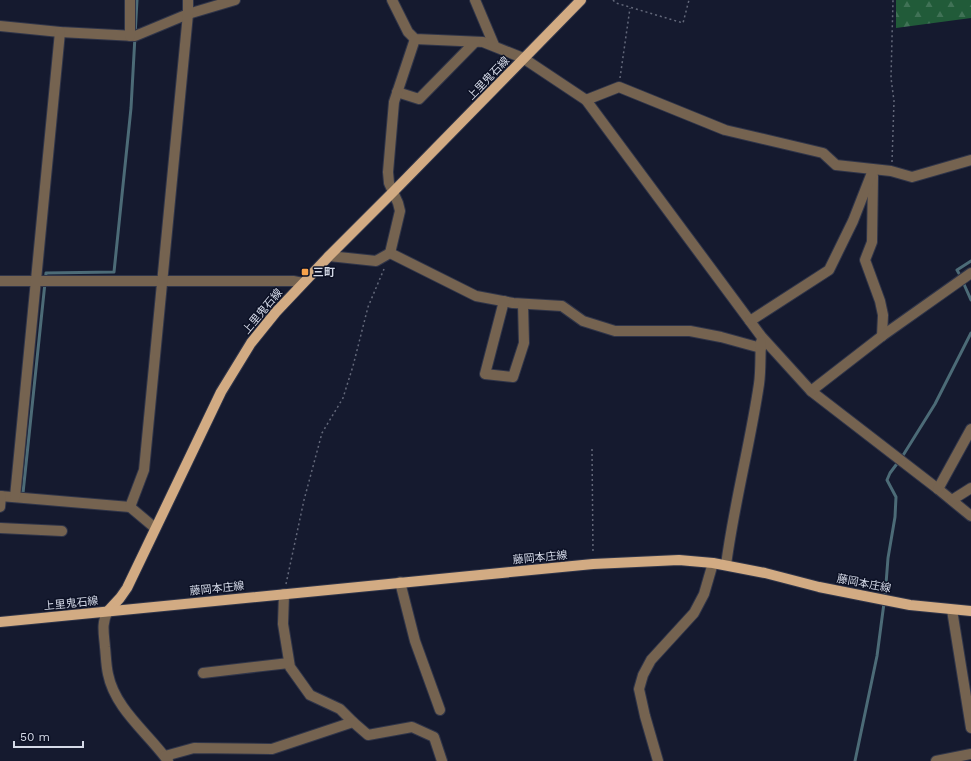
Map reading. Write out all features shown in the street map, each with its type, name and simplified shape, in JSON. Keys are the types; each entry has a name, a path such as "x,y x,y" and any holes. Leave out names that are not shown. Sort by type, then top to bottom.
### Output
{"main road":[{"name":"上里鬼石線","path":"0,622 108,611 127,588 221,392 238,362 263,328 329,256 581,0"},
{"name":"藤岡本庄線","path":"108,611 593,564 679,560 726,565 819,587 910,605 971,611"}],"street":[{"path":"130,0 130,36"},
{"path":"130,507 144,470 188,14 188,0"},
{"path":"0,26 60,32 135,36 188,14 235,0"},
{"path":"392,0 408,32 415,39 483,42 494,45 523,58 586,100 761,336 811,391 971,516"},
{"path":"475,0 494,45"},
{"path":"15,498 60,32"},
{"path":"329,256 376,261 390,253 400,211 389,183 388,172 394,102 415,39"},
{"path":"397,92 419,99 475,42"},
{"path":"586,100 619,87 725,130 823,153 836,165 891,171 912,177 971,160"},
{"path":"750,321 829,270 852,221 873,170"},
{"path":"873,170 872,242 865,260 880,301 882,336"},
{"path":"390,253 476,296 504,302 562,306 583,321 615,331 690,332 721,337 761,348"},
{"path":"811,391 882,336 971,273"},
{"path":"0,281 162,280 293,281 303,283"},
{"path":"504,302 485,374 513,377 524,342 523,304"},
{"path":"726,565 731,528 759,382 761,336"},
{"path":"938,489 971,429"},
{"path":"952,500 971,488"},
{"path":"0,507 0,496 130,507 156,528"},
{"path":"0,528 62,531"},
{"path":"658,761 639,689 643,676 651,660 694,613 704,594 714,563"},
{"path":"400,582 415,641 440,710"},
{"path":"284,594 283,624 290,667 310,695 340,709 352,722 368,735 412,727 434,737 442,761"},
{"path":"952,610 971,728"},
{"path":"108,611 104,618 103,627 108,674 113,690 123,706 166,759 194,748 272,749 352,722"},
{"path":"203,673 289,663"},
{"path":"936,761 971,754"}],"path":[{"path":"613,0 684,23 689,0"},
{"path":"891,171 894,101 891,78 893,0"},
{"path":"619,87 631,7"},
{"path":"284,594 304,500 322,434 343,398 368,307 390,253"},
{"path":"592,449 593,564"}],"green space":[{"path":"896,0 971,0 971,18 896,28"}],"waterway":[{"path":"18,493 23,493 46,273 114,272 131,108 137,0"},
{"path":"961,277 957,270 971,261"},
{"path":"963,282 971,300"},
{"path":"885,597 888,558 895,517 896,497 887,480 890,473 902,457 935,404 971,333"},
{"path":"855,761 877,656 884,603"}],"place":[{"name":"三町","path":"305,272"}]}
